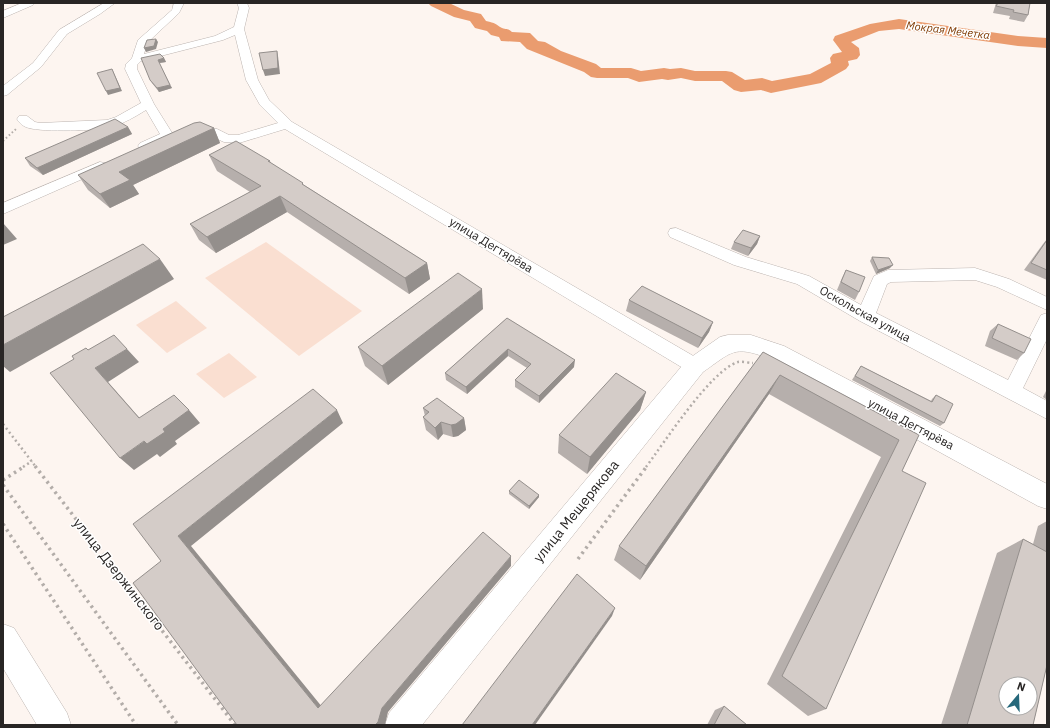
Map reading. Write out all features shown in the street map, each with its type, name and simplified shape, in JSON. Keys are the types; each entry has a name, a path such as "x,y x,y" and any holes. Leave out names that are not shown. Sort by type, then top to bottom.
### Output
{"street":[{"path":"3,15 30,3"},
{"path":"3,92 37,65 63,32 110,3"},
{"path":"167,136 130,69 132,64 137,59 142,42 176,10 179,3"},
{"path":"137,59 219,38 239,28 244,8 242,3"},
{"name":"улица Дегтярёва","path":"239,28 252,80 264,102 286,125 695,366"},
{"path":"24,119 32,125 40,127 98,125 120,120 148,104"},
{"path":"131,152 167,136 176,137 203,130 210,131 224,139 231,140 286,125"},
{"path":"3,209 110,162"},
{"name":"Оскольская улица","path":"676,233 740,262 803,280 866,316 1012,391 1047,411"},
{"path":"866,316 880,280 888,276 975,274 1001,282 1047,304"},
{"path":"1012,391 1047,320"},
{"name":"улица Мещерякова","path":"401,725 695,366 728,343 751,343 766,357"},
{"name":"улица Дегтярёва","path":"766,357 1047,497"},
{"path":"3,639 56,725"}],"path":[{"path":"578,559 701,393 720,372 738,362 766,357"},
{"name":"улица Дзержинского","path":"3,424 235,725"},
{"path":"3,480 32,461"},
{"path":"3,485 178,725"},
{"path":"3,524 136,725"}],"shaded area":[{"path":"266,242 362,311 299,356 205,278"},
{"path":"176,301 207,328 167,353 136,325"},
{"path":"229,353 257,377 224,398 196,374"}],"building":[{"path":"998,3 1030,3 1028,15 996,6"},
{"path":"156,39 154,46 144,48 147,40"},
{"path":"277,51 278,68 263,70 259,53"},
{"path":"160,54 164,58 158,60 170,85 157,88 150,80 141,58"},
{"path":"112,69 120,88 106,91 97,73"},
{"path":"115,119 128,127 37,168 25,158"},
{"path":"200,122 214,128 119,172 130,180 100,194 78,175 194,123"},
{"path":"236,141 270,161 268,161 427,263 405,278 280,196 207,237 190,224 261,186 209,155"},
{"path":"743,230 760,236 751,248 734,242"},
{"path":"1047,240 1047,270 1031,263"},
{"path":"143,244 160,259 3,345 3,317"},
{"path":"872,257 889,258 893,265 878,270"},
{"path":"846,270 865,277 859,292 841,282"},
{"path":"458,273 482,289 382,366 358,347"},
{"path":"642,286 713,322 702,338 629,300"},
{"path":"507,318 575,360 539,396 515,380 531,364 508,349 466,387 445,373"},
{"path":"998,324 1031,339 1024,353 992,338"},
{"path":"114,335 127,349 95,368 139,418 174,395 189,410 163,429 165,432 147,444 144,441 120,458 50,373 74,359 72,356 86,348 88,350"},
{"path":"763,352 919,435 902,471 926,483 826,709 782,676 899,440 780,375 646,566 619,546"},
{"path":"861,366 932,402 936,395 953,404 944,423 855,376"},
{"path":"616,373 646,392 590,457 559,435"},
{"path":"313,389 337,410 178,536 318,708 483,532 511,556 382,708 378,722 375,725 237,725 133,583 161,561 133,524"},
{"path":"437,398 464,418 456,424 451,425 441,422 435,428 423,417 429,412 423,408"},
{"path":"519,480 539,495 529,506 509,491"},
{"path":"1023,539 1047,552 1047,665 1038,704 1038,676 998,676 998,716 1035,716 1033,725 967,725"},
{"path":"577,574 615,608 532,725 462,725"},
{"path":"724,706 747,725 714,725"}],"waterway":[{"name":"Мокрая Мечетка","path":"436,3 460,14 475,17 481,25 492,27 497,32 504,33 507,37 524,37 533,45 539,46 555,55 590,68 597,73 631,73 639,77 664,73 668,75 681,73 695,76 726,76 741,86 762,84 771,87 815,79 840,65 839,58 851,55 850,48 843,44 841,40 876,27 899,24 1018,41 1047,43"}]}
